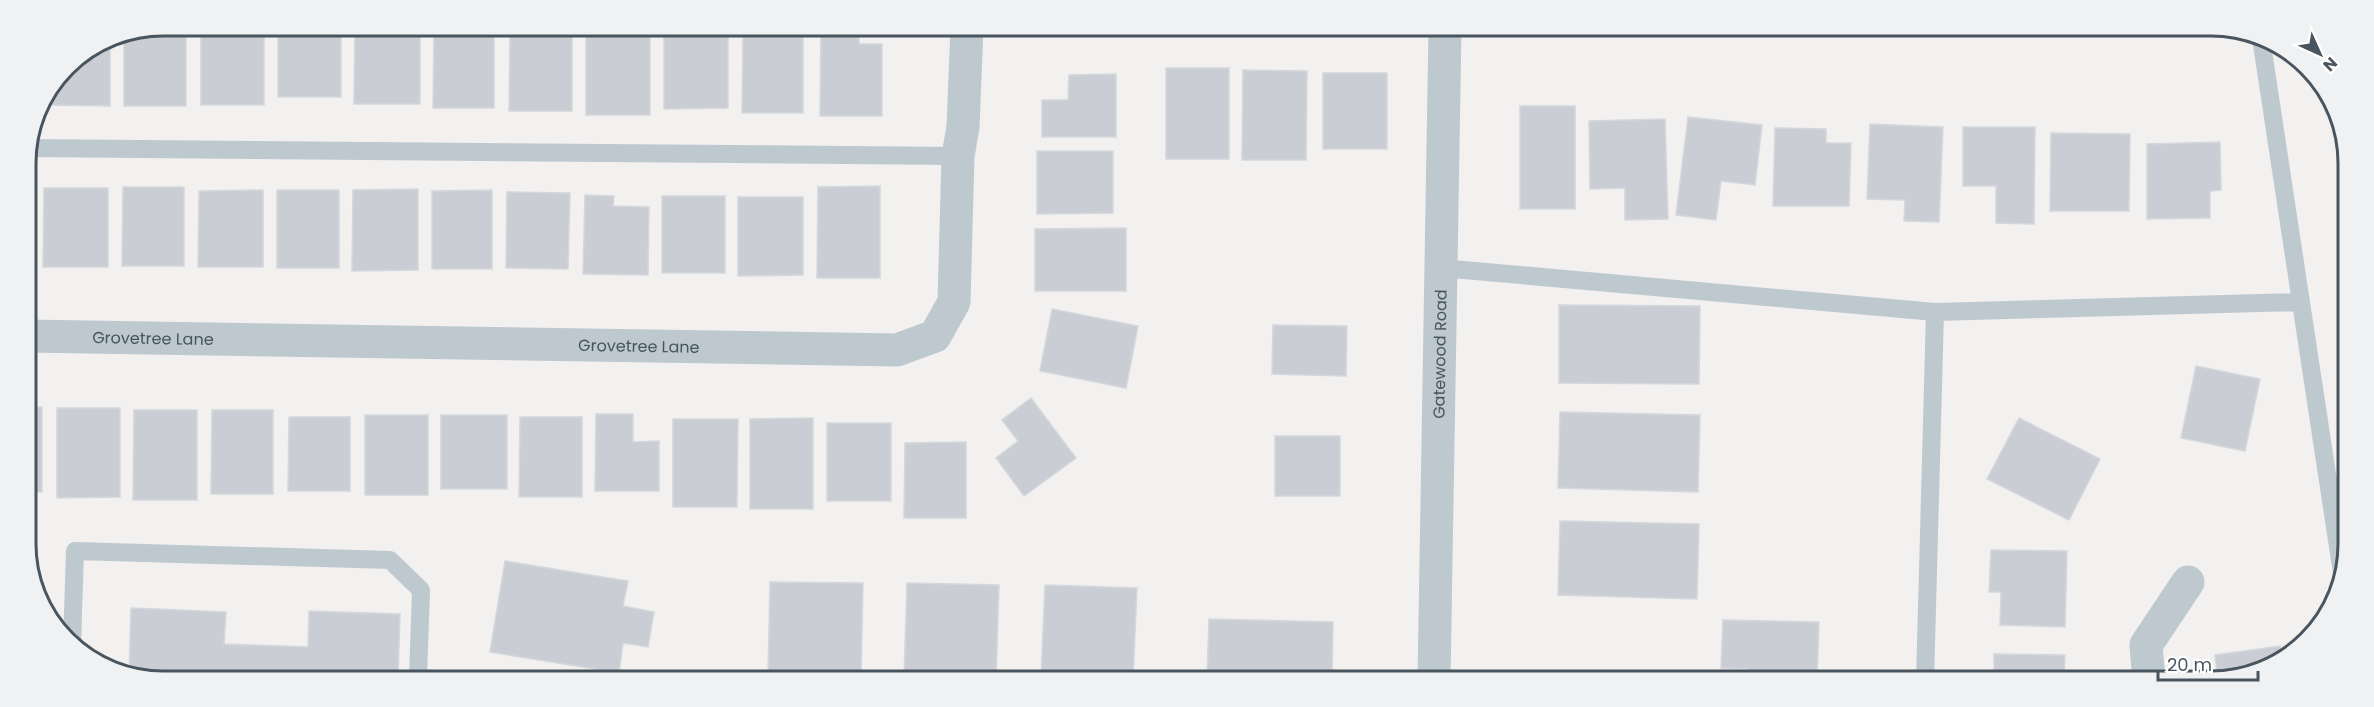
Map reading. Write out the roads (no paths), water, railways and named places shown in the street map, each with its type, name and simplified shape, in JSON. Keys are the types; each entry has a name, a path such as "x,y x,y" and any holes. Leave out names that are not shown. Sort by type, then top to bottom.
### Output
{"street":[{"name":"Grovetree Lane","path":"36,336 897,351 935,336 954,302 958,156 963,128 967,36"},
{"name":"Gatewood Road","path":"1434,671 1445,36"},
{"path":"2148,671 2146,645 2188,582"}],"lane":[{"path":"2262,47 2338,546"},
{"path":"37,148 958,156"},
{"path":"1441,268 1935,312 2301,302"},
{"path":"1925,671 1935,312"},
{"path":"72,633 75,551 390,560 420,590 418,671"}]}
